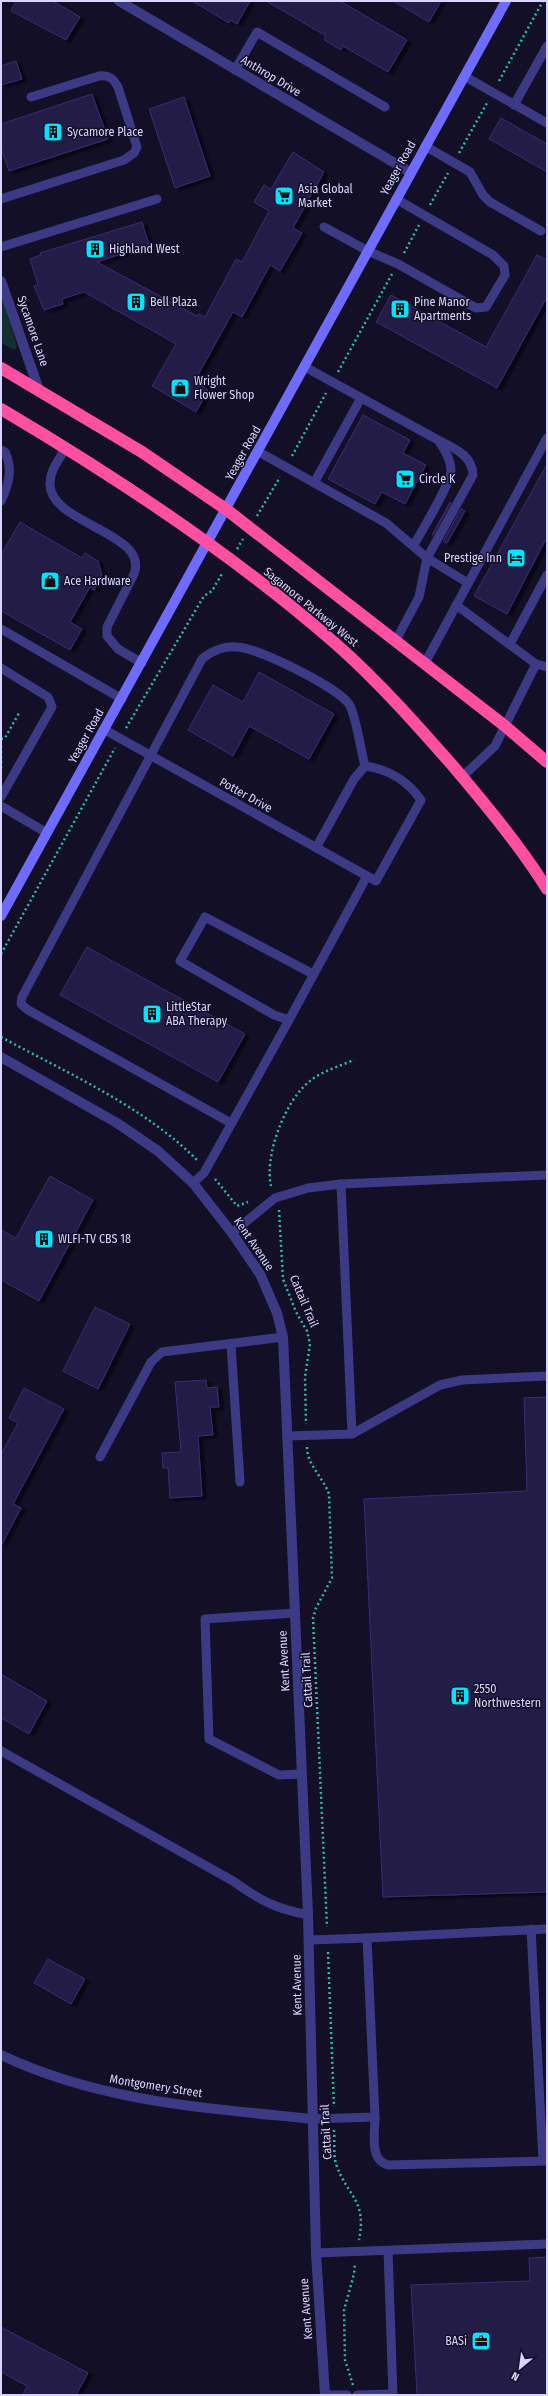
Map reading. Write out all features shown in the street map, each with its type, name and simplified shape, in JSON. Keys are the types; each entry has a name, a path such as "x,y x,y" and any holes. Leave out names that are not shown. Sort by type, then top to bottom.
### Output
{"highway":[{"name":"Sagamore Parkway West","path":"1,368 142,452 227,510 396,640 505,726 547,762"},
{"name":"Sagamore Parkway West","path":"1,409 66,447 209,543 336,644 405,712 462,777 490,810 547,889"}],"street":[{"name":"Anthrop Drive","path":"119,1 410,172"},
{"name":"Yeager Road","path":"1,916 209,543 410,172 506,1"},
{"name":"Sycamore Lane","path":"1,281 40,390"},
{"name":"Kent Avenue","path":"1,1057 118,1123 158,1151 193,1183 232,1233 260,1274 277,1313 283,1337 308,1915 316,2253 325,2395"},
{"name":"Montgomery Street","path":"1,2055 52,2077 125,2096 164,2104 313,2119"}],"lane":[{"path":"235,70 257,32 385,107"},
{"path":"514,105 547,46"},
{"path":"1,199 124,160 134,153 137,146 118,87 114,80 107,76 99,76 31,97"},
{"path":"464,76 547,123"},
{"path":"425,146 470,172 483,195 490,202 541,230"},
{"path":"324,226 368,251 398,264 476,308 486,307 494,297 505,275 504,266 493,255 396,198"},
{"path":"1,247 157,199"},
{"path":"305,367 466,456 473,468 473,475 427,558 418,597 396,640"},
{"path":"314,483 361,398"},
{"path":"425,663 547,438"},
{"path":"414,545 451,473 446,451 438,440"},
{"path":"66,447 52,471 50,484 52,492 60,506 124,545 136,559 137,567 107,627 107,636 118,649 142,663"},
{"path":"1,450 5,452 9,461 10,483 1,501"},
{"path":"259,452 386,523 414,545 427,558 468,583"},
{"path":"510,644 547,575"},
{"path":"456,605 536,664 547,667"},
{"path":"1,629 122,699"},
{"path":"231,1123 28,1010 21,1004 22,997 202,659 213,651 234,646 262,652 338,692 349,705 365,766 354,779 316,848"},
{"path":"462,777 490,752 505,726 536,664"},
{"path":"1,668 48,697 52,707 1,797"},
{"name":"Potter Drive","path":"105,730 376,881 421,800 413,787 381,768 365,766"},
{"path":"1,806 47,833"},
{"path":"193,1183 204,1173 367,876"},
{"path":"289,1020 274,1015 180,961 205,917 313,974"},
{"path":"232,1233 275,1198 308,1188 341,1184 547,1175"},
{"path":"341,1184 352,1434"},
{"path":"100,1457 151,1362 162,1352 231,1345 283,1337"},
{"path":"231,1345 240,1482"},
{"path":"287,1436 352,1434 440,1385 462,1380 547,1376"},
{"path":"295,1613 205,1619 209,1739 279,1775 302,1774"},
{"path":"1,1751 233,1881 257,1898 278,1909 308,1915"},
{"path":"367,1938 376,2157 380,2163 388,2165 545,2161 531,1929"},
{"path":"308,1940 547,1929"},
{"path":"313,2119 375,2117"},
{"path":"316,2253 547,2244"},
{"path":"325,2395 353,2393 393,2394 388,2251"}],"path":[{"path":"500,79 543,1"},
{"path":"458,154 485,106"},
{"path":"428,208 448,173"},
{"path":"401,258 418,226"},
{"path":"338,372 392,274"},
{"path":"290,458 325,396"},
{"path":"130,719 204,596 212,591 279,480"},
{"path":"1,739 5,738 19,713"},
{"path":"1,746 3,748 1,773"},
{"path":"1,954 114,749"},
{"path":"1,1037 133,1110 176,1141 195,1158"},
{"path":"266,1189 271,1186 268,1173 270,1156 295,1097 311,1079 354,1060"},
{"path":"218,1184 238,1206 251,1200"},
{"name":"Cattail Trail","path":"280,1215 280,1251 283,1279 296,1312 307,1331 310,1344 305,1377 306,1418"},
{"name":"Cattail Trail","path":"307,1453 308,1460 325,1485 328,1494 332,1571 330,1585 316,1608 313,1618 327,1917"},
{"name":"Cattail Trail","path":"328,1954 335,2162 341,2177 361,2212 362,2225 356,2252 354,2274 344,2310 345,2360 353,2393"}],"green space":[{"path":"1,293 17,346 15,350 1,343"}],"building":[{"path":"16,1 53,1 80,17 66,40 11,11"},
{"path":"192,1 250,1 237,24 230,20 229,23"},
{"path":"266,1 340,1 407,40 388,72 343,46 341,50 324,40 326,36"},
{"path":"393,1 441,1 429,22"},
{"path":"16,61 22,79 1,85 1,66"},
{"name":"Sycamore Place","path":"92,94 108,139 9,171 1,148 1,124"},
{"path":"184,97 210,176 175,188 149,109"},
{"path":"501,118 547,144 547,172 489,139"},
{"path":"293,152 324,172 293,228 302,233 280,271 270,265 242,317 233,312 194,382 208,390 196,412 152,386 176,344 84,292 62,299 63,304 44,310 34,286 38,285 30,259 41,255 40,253 142,222 149,245 97,262 197,316 199,314 205,317 236,259 242,262 269,211 254,202 264,185 271,189"},
{"name":"Pine Manor Apartments","path":"537,255 547,260 547,297 497,388 376,322 391,295 486,347"},
{"name":"Circle K","path":"363,415 410,440 403,453 426,465 405,504 382,492 375,504 328,479"},
{"name":"Prestige Inn","path":"547,464 547,537 507,614 474,596"},
{"path":"450,502 451,503 432,535"},
{"path":"461,509 465,511 447,543 443,541"},
{"name":"Ace Hardware","path":"20,522 82,558 85,553 98,561 102,575 94,590 90,587 70,622 82,629 70,650 1,611 1,555"},
{"path":"259,672 334,714 309,759 249,726 233,756 188,730 213,685 243,702"},
{"name":"LittleStar ABA Therapy","path":"87,947 245,1034 218,1082 60,995"},
{"name":"WLFI-TV CBS 18","path":"50,1176 93,1200 39,1301 1,1280 1,1230 16,1238"},
{"path":"95,1307 130,1324 98,1389 63,1371"},
{"path":"206,1380 207,1388 217,1387 219,1407 210,1407 213,1435 198,1436 202,1496 170,1498 168,1468 163,1468 162,1453 181,1452 175,1382"},
{"path":"24,1388 64,1409 13,1504 21,1508 1,1546 1,1454 18,1423 9,1418"},
{"name":"2550 Northwestern","path":"547,1397 547,1892 383,1897 364,1499 527,1491 524,1398"},
{"path":"1,1674 47,1701 29,1734 1,1718"},
{"path":"48,1959 85,1979 71,2004 34,1983"},
{"name":"BASi","path":"547,2257 547,2395 417,2395 411,2285 530,2281 529,2258"},
{"path":"1,2327 88,2373 76,2395 23,2395 27,2386 1,2372"}],"place":[{"name":"Sycamore Place","path":"53,132"},
{"name":"Asia Global Market","path":"284,196"},
{"name":"Highland West","path":"95,249"},
{"name":"Bell Plaza","path":"136,302"},
{"name":"Pine Manor Apartments","path":"400,309"},
{"name":"Wright Flower Shop","path":"180,388"},
{"name":"Circle K","path":"405,479"},
{"name":"Prestige Inn","path":"516,558"},
{"name":"Ace Hardware","path":"50,581"},
{"name":"LittleStar ABA Therapy","path":"152,1014"},
{"name":"WLFI-TV CBS 18","path":"44,1239"},
{"name":"2550 Northwestern","path":"460,1696"},
{"name":"BASi","path":"481,2341"}]}
